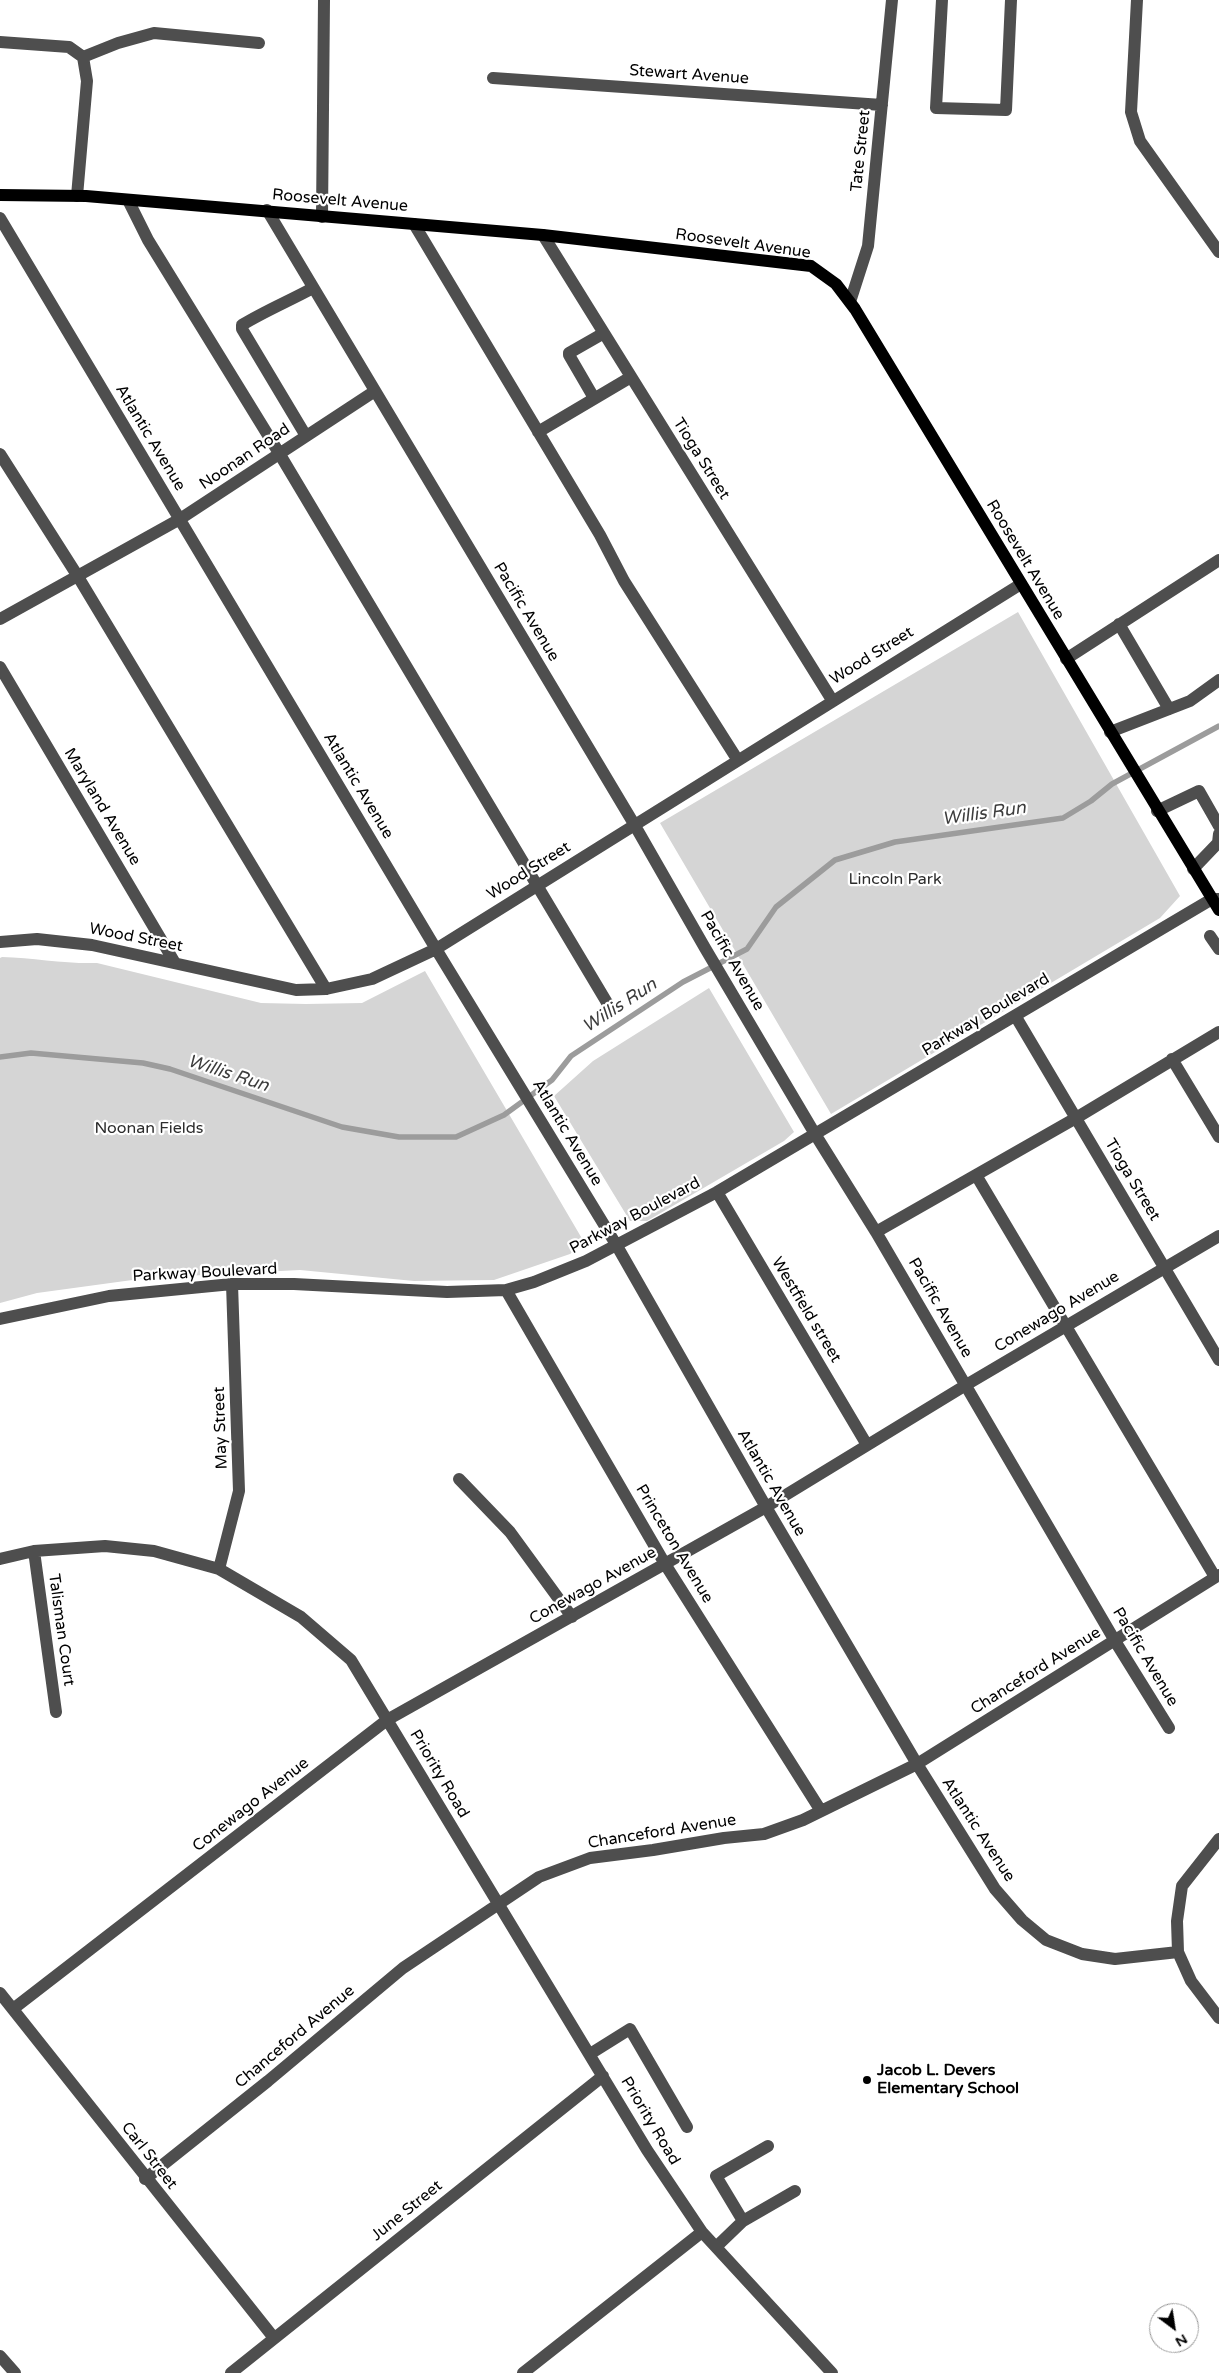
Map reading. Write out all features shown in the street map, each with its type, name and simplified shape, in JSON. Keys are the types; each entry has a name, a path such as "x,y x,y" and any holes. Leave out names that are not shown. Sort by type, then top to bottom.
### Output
{"main road":[{"name":"Roosevelt Avenue","path":"0,195 77,196 267,210 322,217 542,235 810,266 836,284 850,302 1157,811 1193,869 1217,903"}],"street":[{"path":"322,217 324,0"},
{"name":"Tate Street","path":"850,302 868,246 892,0"},
{"path":"942,0 936,108 1006,110 1011,0"},
{"path":"1136,0 1130,112 1140,141 1219,252"},
{"path":"83,57 118,42 154,33 258,43"},
{"path":"0,42 69,47 83,57 87,81 77,196"},
{"name":"Stewart Avenue","path":"493,78 882,105"},
{"path":"128,200 148,240 279,453 612,1011"},
{"name":"Pacific Avenue","path":"267,210 634,824 815,1134 876,1232 1115,1641 1169,1728"},
{"name":"Atlantic Avenue","path":"0,218 436,949 617,1246 766,1507 917,1764 995,1889 1022,1920 1046,1940 1082,1954 1115,1958 1178,1952"},
{"path":"414,224 600,535 624,581 737,759"},
{"name":"Tioga Street","path":"542,235 832,700"},
{"path":"306,436 242,329 242,325 263,312 285,304 313,288"},
{"path":"594,398 569,353 604,333"},
{"path":"538,432 631,377"},
{"name":"Noonan Road","path":"0,619 180,519 375,391"},
{"path":"0,454 77,575 326,989"},
{"path":"1066,659 1218,561"},
{"name":"Wood Street","path":"0,942 38,939 92,946 296,990 326,989 372,979 436,949 737,759 1021,584"},
{"path":"1119,624 1169,709"},
{"name":"Maryland Avenue","path":"0,667 175,963"},
{"path":"1110,732 1190,701 1219,680"},
{"path":"1157,811 1199,791 1219,826"},
{"path":"1193,869 1218,843 1219,834"},
{"name":"Parkway Boulevard","path":"0,1319 109,1296 232,1284 294,1284 447,1292 506,1290 559,1273 617,1246 717,1192 1016,1017 1217,903"},
{"path":"1210,936 1219,949"},
{"name":"Tioga Street","path":"1016,1017 1219,1360"},
{"path":"876,1232 1076,1118 1219,1032"},
{"path":"1172,1059 1219,1137"},
{"path":"976,1175 1217,1576"},
{"name":"Westfield street","path":"717,1192 867,1445"},
{"name":"Conewago Avenue","path":"13,2009 387,1720 766,1507 966,1384 1068,1326 1164,1266 1219,1236"},
{"name":"May Street","path":"219,1569 240,1491 232,1284"},
{"name":"Princeton Avenue","path":"506,1290 665,1564 821,1811"},
{"path":"459,1479 510,1532 572,1617"},
{"name":"Priority Road","path":"0,1559 34,1551 114,1547 154,1551 219,1569 301,1617 351,1660 647,2150 702,2232 832,2373"},
{"name":"Talisman Court","path":"34,1551 56,1712"},
{"name":"Chanceford Avenue","path":"145,2179 268,2081 403,1968 498,1902 539,1877 590,1858 724,1838 764,1834 821,1811 917,1764 1217,1576"},
{"path":"1219,1839 1182,1886 1177,1921 1178,1952 1191,1981 1219,2018"},
{"name":"Carl Street","path":"0,1994 145,2179 274,2338"},
{"path":"590,2054 630,2029 688,2128"},
{"name":"June Street","path":"231,2373 603,2076"},
{"path":"743,2221 716,2176 768,2146"},
{"path":"716,2247 743,2221 795,2191"},
{"path":"523,2373 702,2232"},
{"path":"0,2356 15,2373"}],"green space":[{"name":"Lincoln Park","path":"1018,612 1180,896 1160,918 831,1114 660,823"},
{"name":"Noonan Fields","path":"0,958 97,963 261,1003 362,1003 425,971 584,1242 570,1254 494,1280 414,1281 300,1270 147,1278 37,1293 0,1303"},
{"path":"709,988 794,1132 784,1141 647,1221 630,1221 554,1096 593,1061"}],"waterway":[{"name":"Willis Run","path":"0,1057 31,1053 143,1063 170,1069 342,1127 399,1137 456,1137 504,1115 552,1080 571,1056 683,982 747,949 776,907 835,860 895,842 1063,818 1091,801 1112,784 1219,726"}],"place":[{"name":"Jacob L. Devers Elementary School","path":"867,2080"}]}
